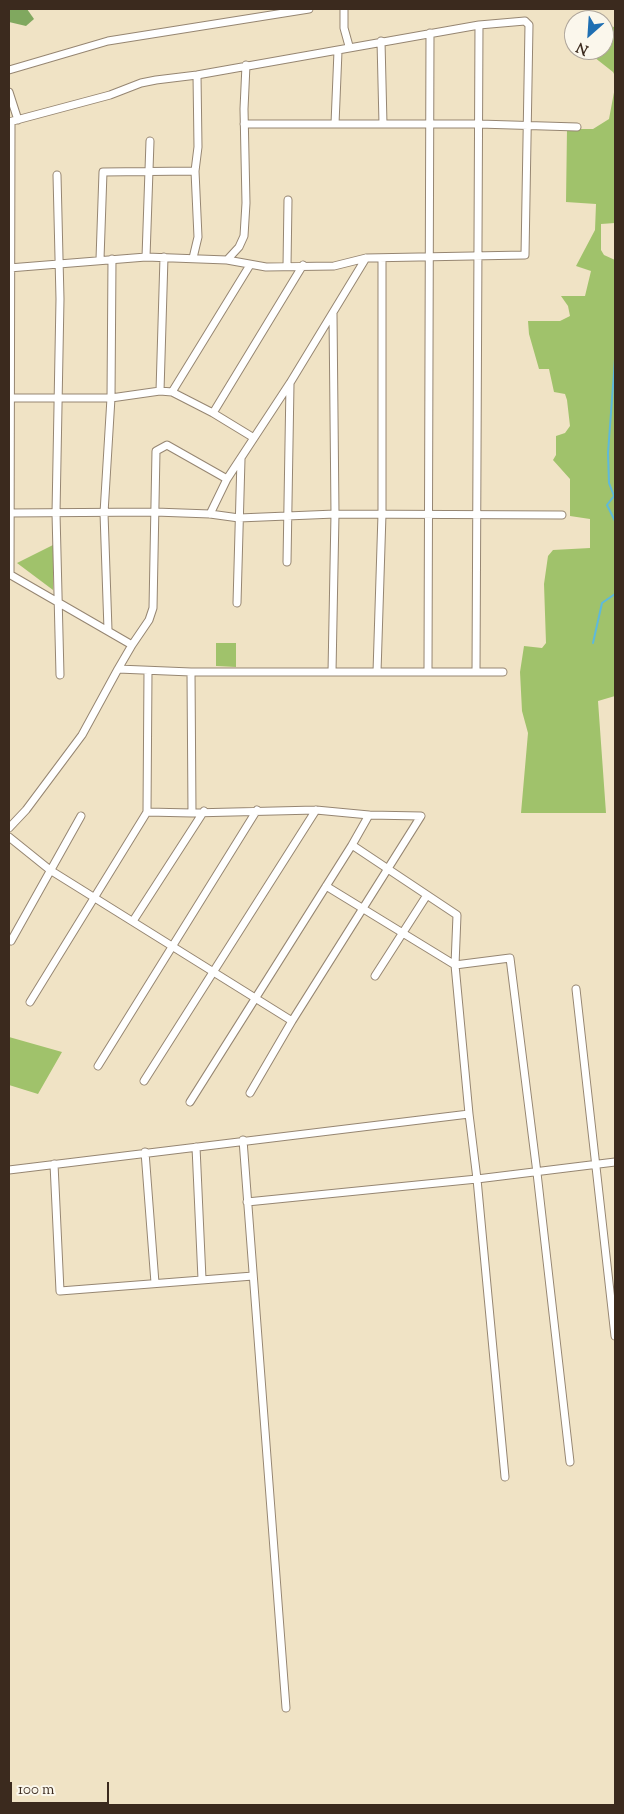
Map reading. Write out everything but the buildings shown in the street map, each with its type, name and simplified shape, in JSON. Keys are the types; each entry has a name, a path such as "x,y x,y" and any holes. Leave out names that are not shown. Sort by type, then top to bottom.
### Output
{"street":[{"path":"9,70 108,41 309,9"},
{"path":"344,9 344,28 349,46"},
{"path":"9,268 146,256 226,260 250,265 334,266 366,258 525,255 529,25 525,22 479,25 349,46 338,51 141,83 110,95 13,121"},
{"path":"476,672 479,25"},
{"path":"428,672 430,33"},
{"path":"381,41 383,124"},
{"path":"336,124 338,51"},
{"path":"226,260 239,247 244,236 246,203 244,124 246,65"},
{"path":"193,258 198,237 195,171 198,147 197,75"},
{"path":"9,92 13,121 9,268 10,575 132,645"},
{"path":"244,124 479,124 577,127"},
{"path":"146,256 151,170 150,141"},
{"path":"100,259 103,172 195,171"},
{"path":"57,175 59,400 56,513 60,675"},
{"path":"287,266 288,200"},
{"path":"160,391 164,257"},
{"path":"210,514 227,478 290,383 366,258"},
{"path":"377,672 382,514 382,258"},
{"path":"108,630 104,513 111,398 112,259"},
{"path":"172,392 250,265"},
{"path":"213,413 303,265"},
{"path":"332,672 335,514 333,314"},
{"path":"287,562 290,383"},
{"path":"10,398 59,400 111,398 160,391 172,392 213,413 254,438"},
{"path":"9,828 26,810 82,735 132,645 149,620 153,608 155,456 160,447 167,445 227,478"},
{"path":"237,603 241,459"},
{"path":"9,513 155,512 210,514 239,518 335,514 562,515"},
{"path":"118,670 148,672 503,672"},
{"path":"30,1002 147,812 148,672"},
{"path":"191,672 192,813"},
{"path":"98,1066 257,810"},
{"path":"147,812 192,813 204,811 316,810 369,815 421,816 364,910 292,1021 250,1093"},
{"path":"144,1081 316,810"},
{"path":"133,921 204,811"},
{"path":"190,1102 369,815"},
{"path":"12,941 81,816"},
{"path":"9,837 17,846 50,870 292,1021"},
{"path":"352,845 457,915 455,965 505,1477"},
{"path":"326,886 455,965 510,958 538,1173 570,1462"},
{"path":"375,976 427,895"},
{"path":"576,989 615,1336"},
{"path":"9,1170 243,1140 469,1114"},
{"path":"243,1140 286,1708"},
{"path":"196,1146 202,1279"},
{"path":"145,1152 155,1283"},
{"path":"247,1202 538,1173 615,1162"},
{"path":"54,1164 60,1291 253,1276"}],"green space":[{"path":"9,9 27,9 34,19 26,26 9,22"},
{"path":"614,27 615,76 613,72 598,60 614,60"},
{"path":"615,87 615,223 601,224 601,250 604,255 615,260 615,696 598,701 606,813 521,813 528,733 522,711 520,672 524,646 542,648 546,643 544,584 548,556 553,550 590,548 590,519 570,516 570,479 553,460 556,455 556,436 565,433 570,426 567,400 565,394 554,392 549,369 539,369 529,334 528,321 560,321 570,316 568,306 561,296 585,296 591,271 576,266 595,230 596,204 566,202 567,129 593,129 609,119"},
{"path":"53,545 53,590 17,563"},
{"path":"216,643 236,643 236,667 216,666"},
{"path":"9,1037 62,1052 38,1094 9,1085"}],"waterway":[{"path":"615,359 608,453 609,483 614,496 607,505 615,521"},
{"path":"615,522 615,545"},
{"path":"593,643 602,603 615,594"}]}
